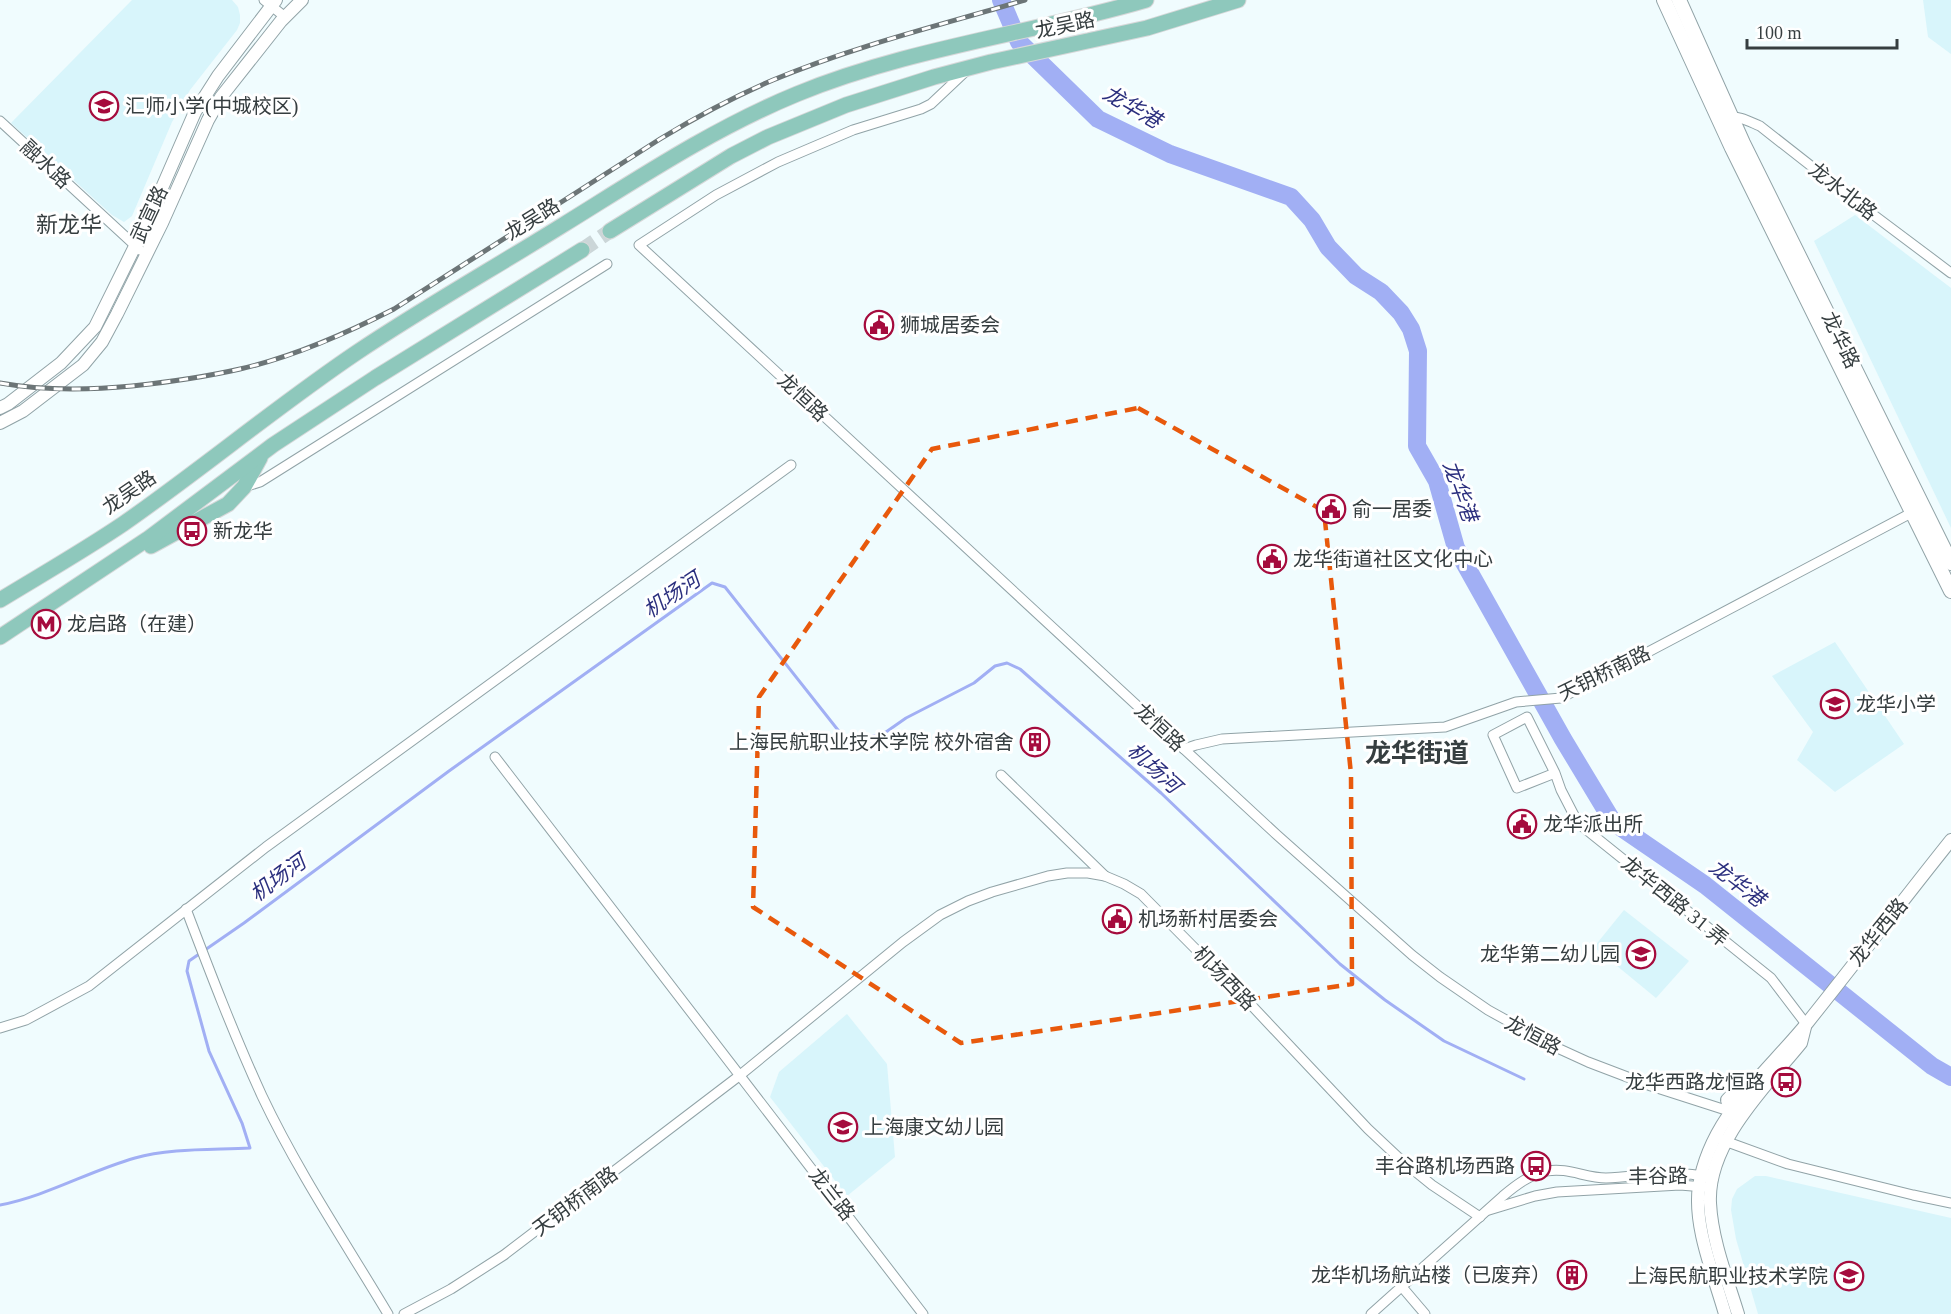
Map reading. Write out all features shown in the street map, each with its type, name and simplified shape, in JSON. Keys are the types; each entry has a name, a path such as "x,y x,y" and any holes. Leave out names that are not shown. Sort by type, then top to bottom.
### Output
{"main road":[{"name":"龙吴路","path":"0,600 122,524 358,352 718,131 836,78 954,45 1054,25 1146,0"},
{"name":"龙吴路","path":"610,231 731,156 768,137 846,105 888,90 992,62 1156,26 1238,0"},
{"path":"1664,0 1725,118"},
{"path":"1679,0 1725,118"},
{"name":"龙华路","path":"1725,118 1732,148 1918,510 1951,563"},
{"name":"龙华路","path":"1725,118 1918,510 1951,591"},
{"path":"0,637 111,565 262,453 375,378 582,250"},
{"path":"111,565 143,551 228,504 244,487 262,453"}],"street":[{"path":"0,423 23,411 83,365 102,342 221,97 285,17 303,0"},
{"path":"270,2 285,17"},
{"name":"武宣路","path":"0,408 51,372 94,327 135,246 195,112 270,2"},
{"name":"龙吴路","path":"639,245 716,195 778,162 843,134 931,104 970,68"},
{"name":"龙水北路","path":"1725,118 1743,119 1760,126 1951,273"},
{"name":"融水路","path":"0,122 146,254"},
{"name":"龙恒路","path":"639,245 1294,851 1412,955 1481,1006 1520,1029 1588,1062 1651,1086 1736,1113"},
{"path":"244,487 260,482 607,264"},
{"path":"0,1028 26,1020 88,986 266,847 790,465"},
{"name":"天钥桥南路","path":"1184,749 1222,739 1445,727 1516,702 1561,698 1918,510"},
{"name":"龙华西路 31 弄","path":"1555,773 1517,788 1493,735 1527,717 1555,773 1578,824 1771,978 1806,1024"},
{"name":"龙兰路","path":"495,757 923,1314"},
{"path":"1001,775 1105,876"},
{"name":"龙华西路","path":"1706,1182 1718,1143 1755,1082 1806,1024 1951,840"},
{"name":"机场西路","path":"783,1038 919,929 958,906 992,892 1047,876 1067,873 1105,876 1141,894 1162,914 1368,1129 1400,1159 1432,1185 1484,1214"},
{"path":"186,909 232,1028 263,1097 300,1168 388,1314"},
{"name":"龙华西路","path":"1736,1113 1801,1043 1806,1024"},
{"name":"天钥桥南路","path":"404,1314 451,1289 504,1255 739,1076 783,1038"},
{"path":"1718,1143 1788,1164 1951,1203"},
{"name":"丰谷路","path":"1371,1314 1503,1196 1526,1179 1550,1170 1564,1170 1605,1178 1681,1174 1706,1182"},
{"path":"1706,1182 1700,1220 1725,1314"},
{"path":"1706,1182 1715,1234 1738,1314"},
{"name":"丰谷路","path":"1484,1214 1535,1196 1557,1192 1706,1182"},
{"path":"1402,1287 1425,1314"}],"highlighted area":[{"path":"1138,408 1324,511 1351,774 1352,984 961,1043 753,907 759,697 932,449"}],"shaded area":[{"name":"汇师小学(中城校区)","path":"132,0 232,0 238,7 240,23 190,90 172,122 132,216 124,222 112,215 11,123"},
{"path":"1923,0 1951,0 1951,54 1928,37"},
{"path":"1855,215 1951,288 1951,528 1814,241"},
{"name":"龙华小学","path":"1835,642 1904,744 1835,792 1797,760 1813,732 1772,676"},
{"name":"龙华第二幼儿园","path":"1624,910 1689,961 1656,998 1594,947"},
{"name":"上海康文幼儿园","path":"847,1014 887,1064 895,1157 847,1196 770,1097 779,1072"},
{"name":"上海民航职业技术学院","path":"1755,1176 1766,1176 1951,1218 1951,1314 1758,1314 1736,1239 1731,1210 1732,1199 1737,1189"}],"waterway":[{"name":"龙华港","path":"1001,0 1019,42 1098,119 1170,154 1291,197 1312,220 1328,247 1356,276 1381,292 1401,313 1411,329 1418,351 1417,446 1437,481 1456,548 1563,739 1613,822 1705,885 1932,1066 1951,1077"},
{"name":"机场河","path":"0,1205 34,1196 118,1163 148,1155 177,1151 250,1148 242,1123 209,1051 187,971 189,961 712,583 725,587 849,744 886,732 906,718 974,683 995,666 1007,663 1020,669 1161,793 1340,964 1385,1000 1444,1041 1524,1079"}],"tunnel":[{"path":"582,250 610,231"}],"railway":[{"path":"0,383 66,389 132,386 227,372 299,351 338,336 394,309 660,139 744,93 835,57 1025,0"}],"place":[{"name":"汇师小学(中城校区)","path":"104,106"},
{"name":"狮城居委会","path":"879,325"},
{"name":"俞一居委","path":"1331,509"},
{"name":"新龙华","path":"192,531"},
{"name":"龙华街道社区文化中心","path":"1272,559"},
{"name":"龙启路（在建）","path":"46,624"},
{"name":"龙华小学","path":"1835,704"},
{"name":"上海民航职业技术学院 校外宿舍","path":"1035,742"},
{"name":"龙华派出所","path":"1522,824"},
{"name":"机场新村居委会","path":"1117,919"},
{"name":"龙华第二幼儿园","path":"1641,954"},
{"name":"龙华西路龙恒路","path":"1786,1082"},
{"name":"上海康文幼儿园","path":"843,1127"},
{"name":"丰谷路机场西路","path":"1536,1166"},
{"name":"龙华机场航站楼（已废弃）","path":"1572,1275"},
{"name":"上海民航职业技术学院","path":"1849,1276"}],"district":[{"name":"新龙华","path":"69,224"},
{"name":"龙华街道","path":"1417,753"}]}
